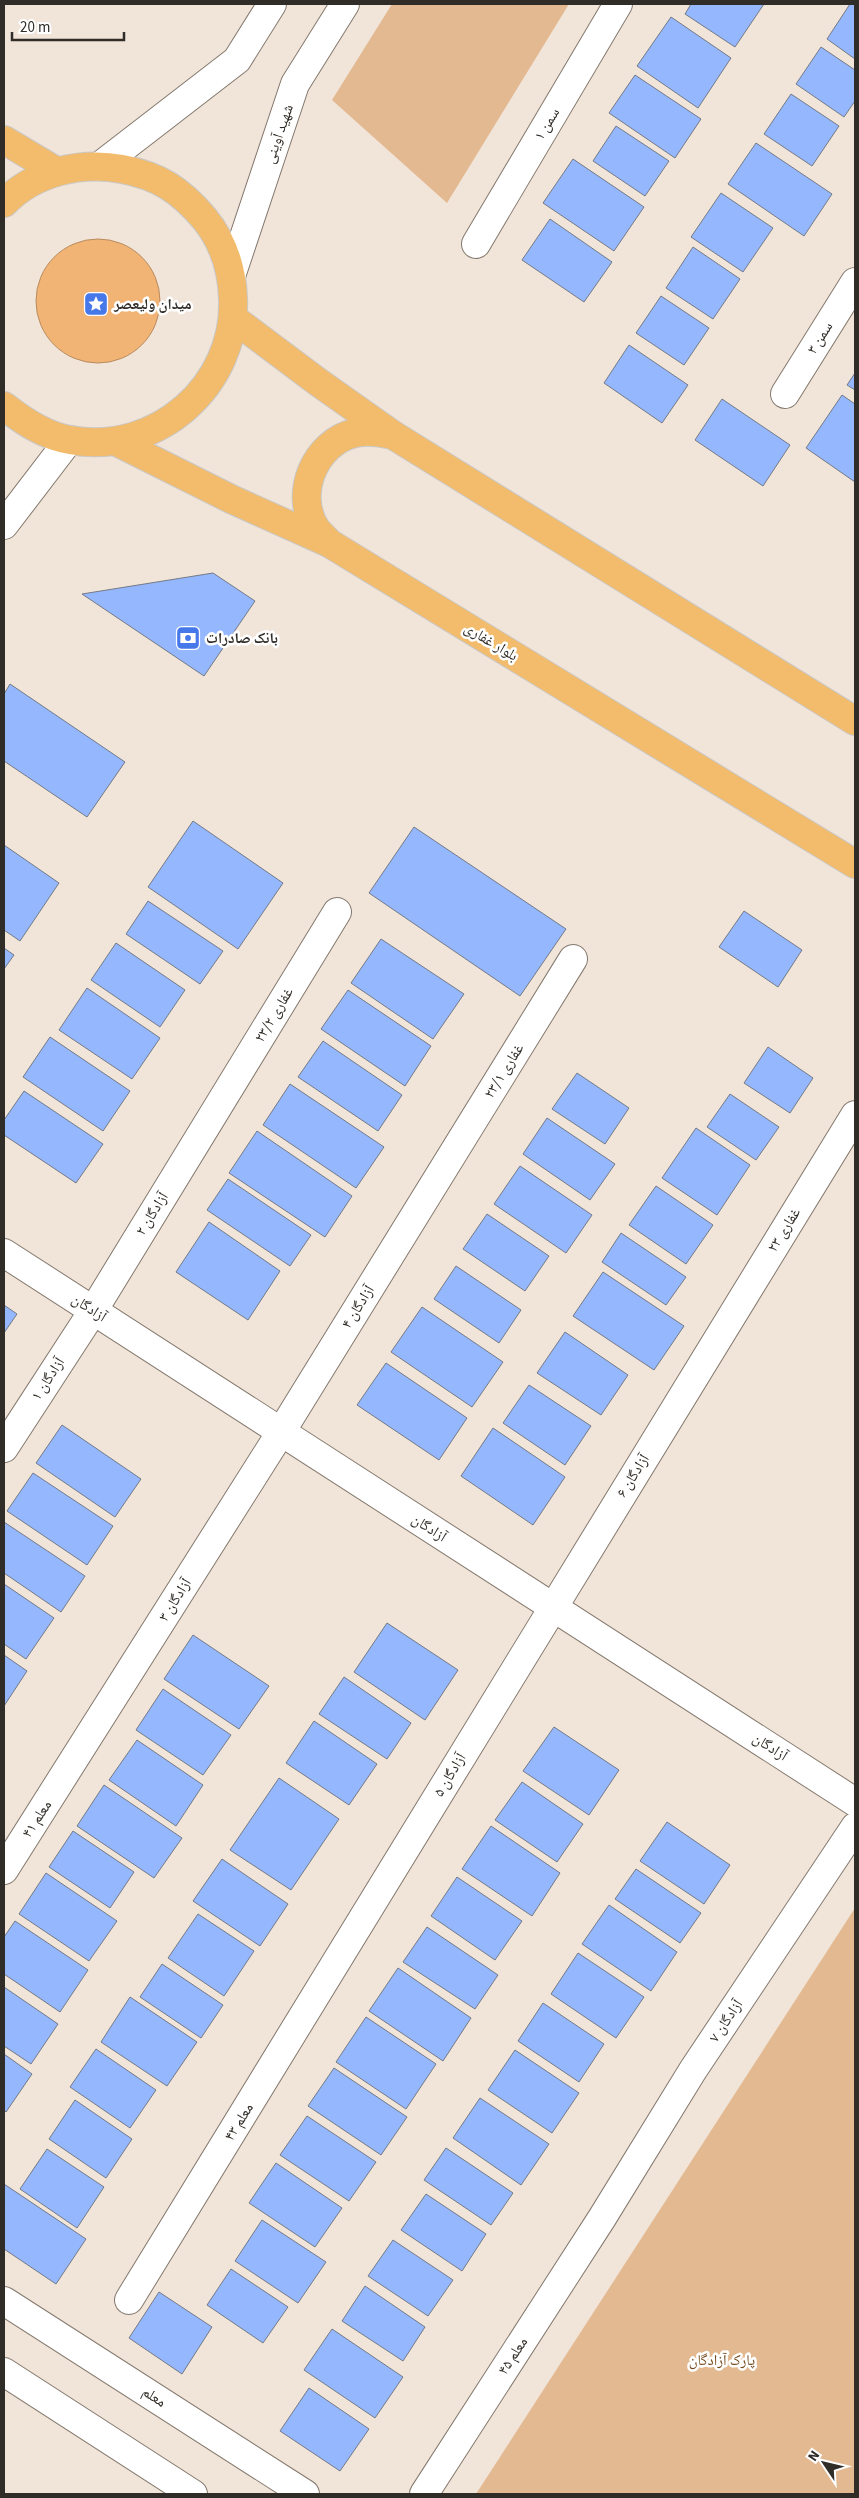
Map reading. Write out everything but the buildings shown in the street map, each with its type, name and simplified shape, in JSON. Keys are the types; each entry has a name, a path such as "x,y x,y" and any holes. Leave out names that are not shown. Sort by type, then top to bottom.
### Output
{"main road":[{"path":"4,140 56,171"},
{"path":"4,202 15,191 56,171 101,165 146,173 185,196 215,231 232,273 234,319 225,355 207,386 182,413 150,432 115,442 69,440 26,424 4,406"},
{"path":"234,319 393,435 855,722"},
{"path":"329,543 316,528 308,510 307,490 311,471 321,454 335,441 354,433 373,431 393,435"},
{"name":"بلوار غفاری","path":"115,442 231,499 329,543 855,864"}],"street":[{"path":"101,165 237,60 272,4"},
{"name":"شهید آوینی","path":"232,273 295,84 345,4"},
{"name":"سمن ۱","path":"476,244 618,4"},
{"name":"سمن ۳","path":"785,394 855,282"},
{"path":"4,525 69,440"},
{"name":"غفاری ۲۳/۲","path":"211,1118 337,912"},
{"name":"غفاری ۲۳/۱","path":"435,1183 573,959"},
{"name":"غفاری ۲۳","path":"713,1346 855,1115"},
{"name":"آزادگان ۲","path":"93,1310 211,1118"},
{"name":"آزادگان ۴","path":"281,1432 435,1183"},
{"name":"آزادگان","path":"4,1253 855,1802"},
{"name":"آزادگان ۱","path":"4,1448 93,1310"},
{"name":"آزادگان ۶","path":"552,1607 713,1346"},
{"name":"آزادگان ۳","path":"70,1768 281,1432"},
{"name":"آزادگان ۵","path":"348,1944 552,1607"},
{"name":"معلم ۴۱","path":"4,1870 70,1768"},
{"name":"آزادگان ۷","path":"602,2218 693,2070 855,1828"},
{"name":"معلم ۴۳","path":"129,2300 348,1944"},
{"name":"معلم ۴۵","path":"424,2494 602,2218"},
{"name":"معلم","path":"4,2301 305,2494"},
{"path":"4,2372 193,2494"}],"green space":[{"path":"392,4 569,4 447,203 332,100"},
{"name":"پارک آزادگان","path":"855,1908 855,2494 476,2494"}],"shaded area":[{"path":"98,239 122,244 142,257 155,277 160,301 155,325 142,345 122,358 98,363 74,358 54,345 41,325 36,301 41,277 54,257 74,244"}],"place":[{"name":"میدان ولیعصر","path":"96,304"},
{"name":"بانک صادرات","path":"188,638"}]}
